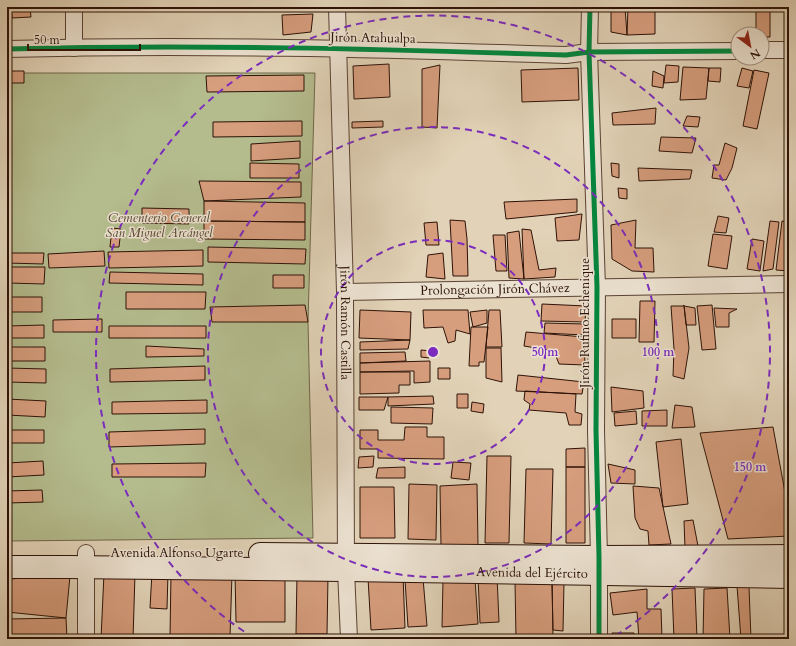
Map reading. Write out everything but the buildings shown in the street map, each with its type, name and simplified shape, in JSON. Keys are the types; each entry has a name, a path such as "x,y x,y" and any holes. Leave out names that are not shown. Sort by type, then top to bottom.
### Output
{"main road":[{"name":"Avenida Alfonso Ugarte","path":"7,553 87,560 346,562"},
{"name":"Avenida del Ejército","path":"599,565 789,556"},
{"name":"Avenida Alfonso Ugarte","path":"7,567 87,560"},
{"name":"Avenida del Ejército","path":"346,562 599,565 789,578"}],"street":[{"path":"74,7 74,48"},
{"name":"Jirón Ramón Castilla","path":"337,7 345,292 346,562 349,639"},
{"name":"Jirón Rufino Echenique","path":"590,7 589,52 598,287 596,430 599,639"},
{"name":"Jirón Atahualpa","path":"7,49 337,48 566,55 589,52 730,51"},
{"path":"770,50 789,50"},
{"name":"Prolongación Jirón Chávez","path":"345,292 789,284"},
{"path":"86,639 87,560"}],"green space":[{"name":"Cementerio General San Miguel Arcángel","path":"7,73 315,73 308,322 313,538 7,541"}],"cycle path":[{"path":"590,7 589,52 597,287 596,430 599,639"},
{"path":"7,49 217,47 566,55 589,52 730,51"}]}
